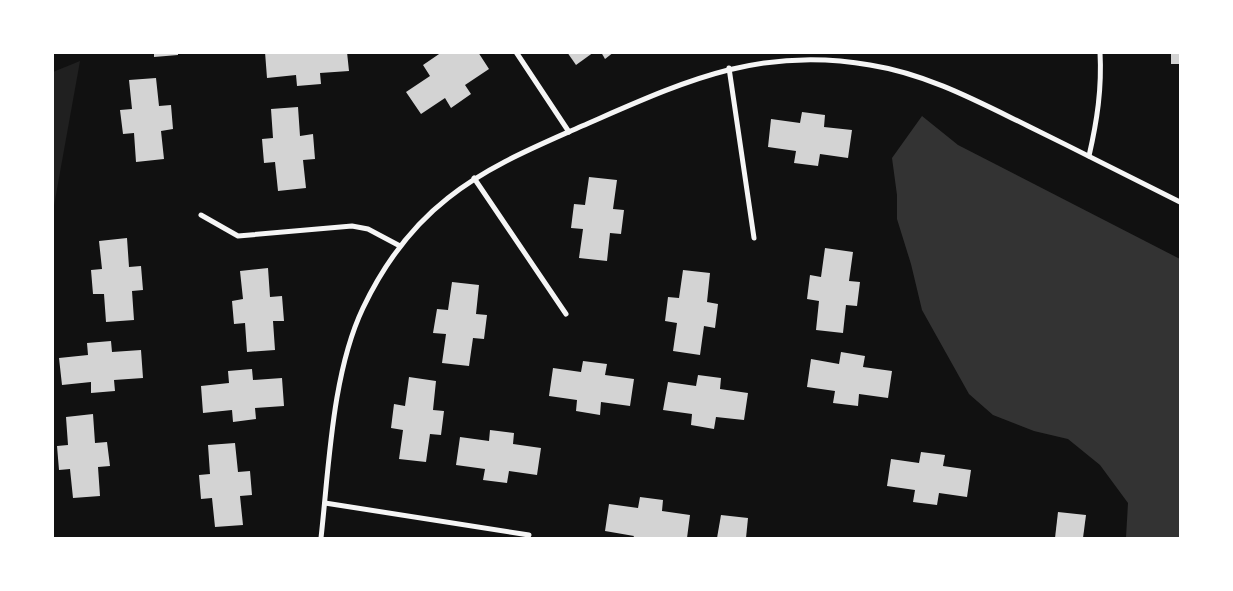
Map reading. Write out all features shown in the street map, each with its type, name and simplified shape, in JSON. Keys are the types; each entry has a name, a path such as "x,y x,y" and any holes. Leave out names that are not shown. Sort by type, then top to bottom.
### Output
{"street":[{"path":"516,52 569,132"},
{"path":"1089,156 1099,112 1102,83 1100,52"},
{"path":"321,538 340,380 346,352 361,311 382,272 400,246 446,199 474,178 507,160 684,82 729,68 776,61 822,60 869,64 910,74 954,90 1180,202"},
{"path":"729,68 754,238"},
{"path":"474,178 566,314"},
{"path":"201,215 238,236 352,226 368,229 400,246"},
{"path":"325,503 529,535"}],"shaded area":[{"path":"80,61 53,211 53,72"},
{"path":"922,116 958,145 1180,259 1180,538 1126,538 1128,503 1100,465 1068,439 1034,431 993,415 969,394 922,310 911,264 897,219 897,195 892,158"}],"building":[{"path":"154,52 178,52 178,55 154,57"},
{"path":"265,52 347,52 349,71 320,73 321,84 297,86 296,75 267,78"},
{"path":"442,52 478,52 489,69 465,85 471,94 451,108 445,98 421,114 406,92 430,76 423,65"},
{"path":"567,52 594,52 576,65"},
{"path":"601,52 614,52 605,59"},
{"path":"1171,52 1180,52 1180,64 1171,64"},
{"path":"156,78 159,106 171,105 173,129 161,131 164,159 136,162 134,133 123,134 120,110 132,109 129,80"},
{"path":"298,107 300,136 313,134 315,159 303,160 306,188 278,191 275,162 264,163 262,139 273,138 271,109"},
{"path":"802,112 825,115 824,127 852,130 848,158 820,154 818,166 794,163 796,151 768,147 771,119 800,123"},
{"path":"589,177 617,180 613,209 624,210 621,234 610,233 607,261 579,258 583,229 571,228 574,204 585,205"},
{"path":"127,238 129,267 141,266 143,290 132,291 134,320 106,322 104,294 93,294 91,270 102,269 99,241"},
{"path":"825,248 853,252 849,281 860,282 857,306 846,305 843,333 816,330 819,301 807,299 810,275 821,277"},
{"path":"268,268 270,297 282,296 284,321 273,321 275,350 247,352 245,323 234,324 232,301 243,299 240,271"},
{"path":"683,270 710,273 707,302 718,304 715,328 704,326 700,355 673,351 677,323 665,321 668,297 679,298"},
{"path":"452,282 479,285 476,314 487,315 484,339 473,338 469,366 442,363 446,334 433,333 437,309 448,310"},
{"path":"111,341 112,352 141,350 143,378 114,380 115,391 91,393 91,382 62,385 59,358 88,355 87,343"},
{"path":"841,352 865,356 863,367 892,371 888,398 859,394 858,406 833,403 835,391 807,387 811,359 839,364"},
{"path":"583,361 607,364 605,375 634,379 630,406 601,402 600,415 576,411 577,400 549,396 553,368 581,372"},
{"path":"252,369 253,380 282,378 284,406 255,408 256,419 233,422 232,410 203,413 201,386 229,383 228,371"},
{"path":"698,375 721,378 720,389 748,393 744,420 716,417 714,429 691,425 692,414 663,410 668,382 696,386"},
{"path":"409,377 436,381 433,410 444,411 441,435 430,434 426,462 399,459 403,430 391,428 394,404 405,406"},
{"path":"93,414 95,443 107,442 110,466 98,467 100,496 73,498 70,469 59,470 57,446 68,445 66,417"},
{"path":"490,430 514,433 513,444 541,448 537,475 509,471 507,483 483,480 485,469 456,465 460,437 489,441"},
{"path":"235,443 238,472 250,471 252,495 240,496 243,525 215,527 212,498 201,499 199,475 210,474 208,445"},
{"path":"921,452 945,455 943,466 971,470 967,497 939,493 937,505 913,502 915,490 887,486 891,459 919,463"},
{"path":"640,497 663,500 662,511 690,515 687,538 633,538 634,536 605,531 609,504 638,508"},
{"path":"1058,512 1086,515 1083,538 1055,538"},
{"path":"721,515 748,518 746,538 717,538"}]}
